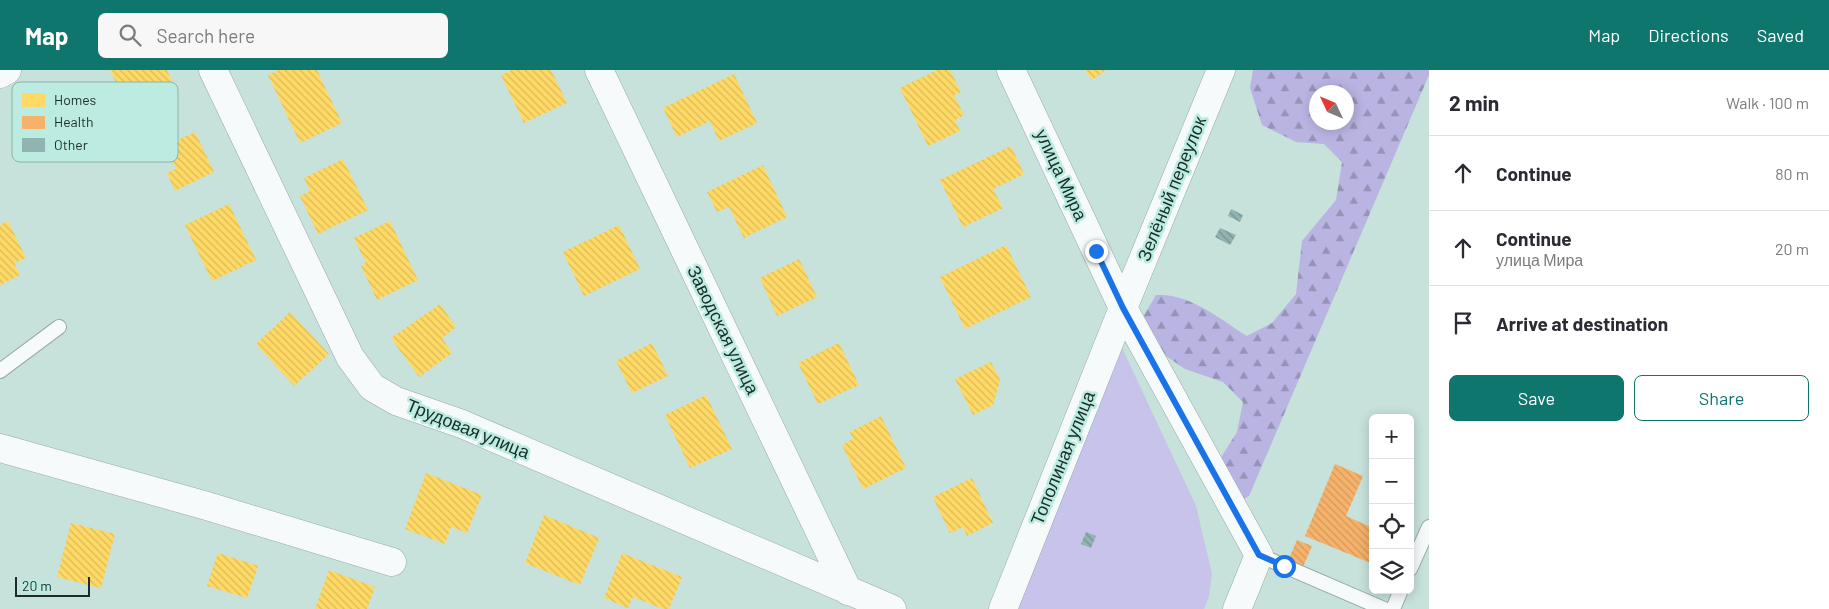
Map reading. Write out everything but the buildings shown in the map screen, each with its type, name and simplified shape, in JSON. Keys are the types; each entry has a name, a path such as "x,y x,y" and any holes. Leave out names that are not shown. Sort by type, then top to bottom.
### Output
{"street":[{"path":"0,74 8,70"},
{"name":"Трудовая улица","path":"213,70 350,357 372,387 396,401 462,424 892,609"},
{"name":"Заводская улица","path":"598,70 848,591"},
{"name":"улица Мира","path":"1011,70 1123,308 1259,555"},
{"name":"Зелёный переулок","path":"1123,308 1221,70"},
{"name":"Тополиная улица","path":"1004,609 1123,308"},
{"path":"0,448 208,506 392,562"},
{"path":"1238,609 1259,555"}],"lane":[{"path":"0,371 59,327"},
{"path":"1414,560 1429,527"},
{"path":"1259,555 1384,609"},
{"path":"1393,609 1399,594"}],"shaded area":[{"path":"1122,348 1196,506 1212,574 1209,596 1204,609 1016,609"}],"green space":[{"path":"1253,70 1429,70 1429,75 1249,496 1240,501 1220,459 1237,432 1243,402 1223,382 1185,369 1163,354 1142,319 1156,295 1169,295 1204,308 1247,336 1272,323 1296,294 1302,241 1336,200 1342,162 1324,144 1296,142 1262,125 1250,88"}],"route":[{"path":"1096,251 1123,308 1259,555 1284,566"}]}
